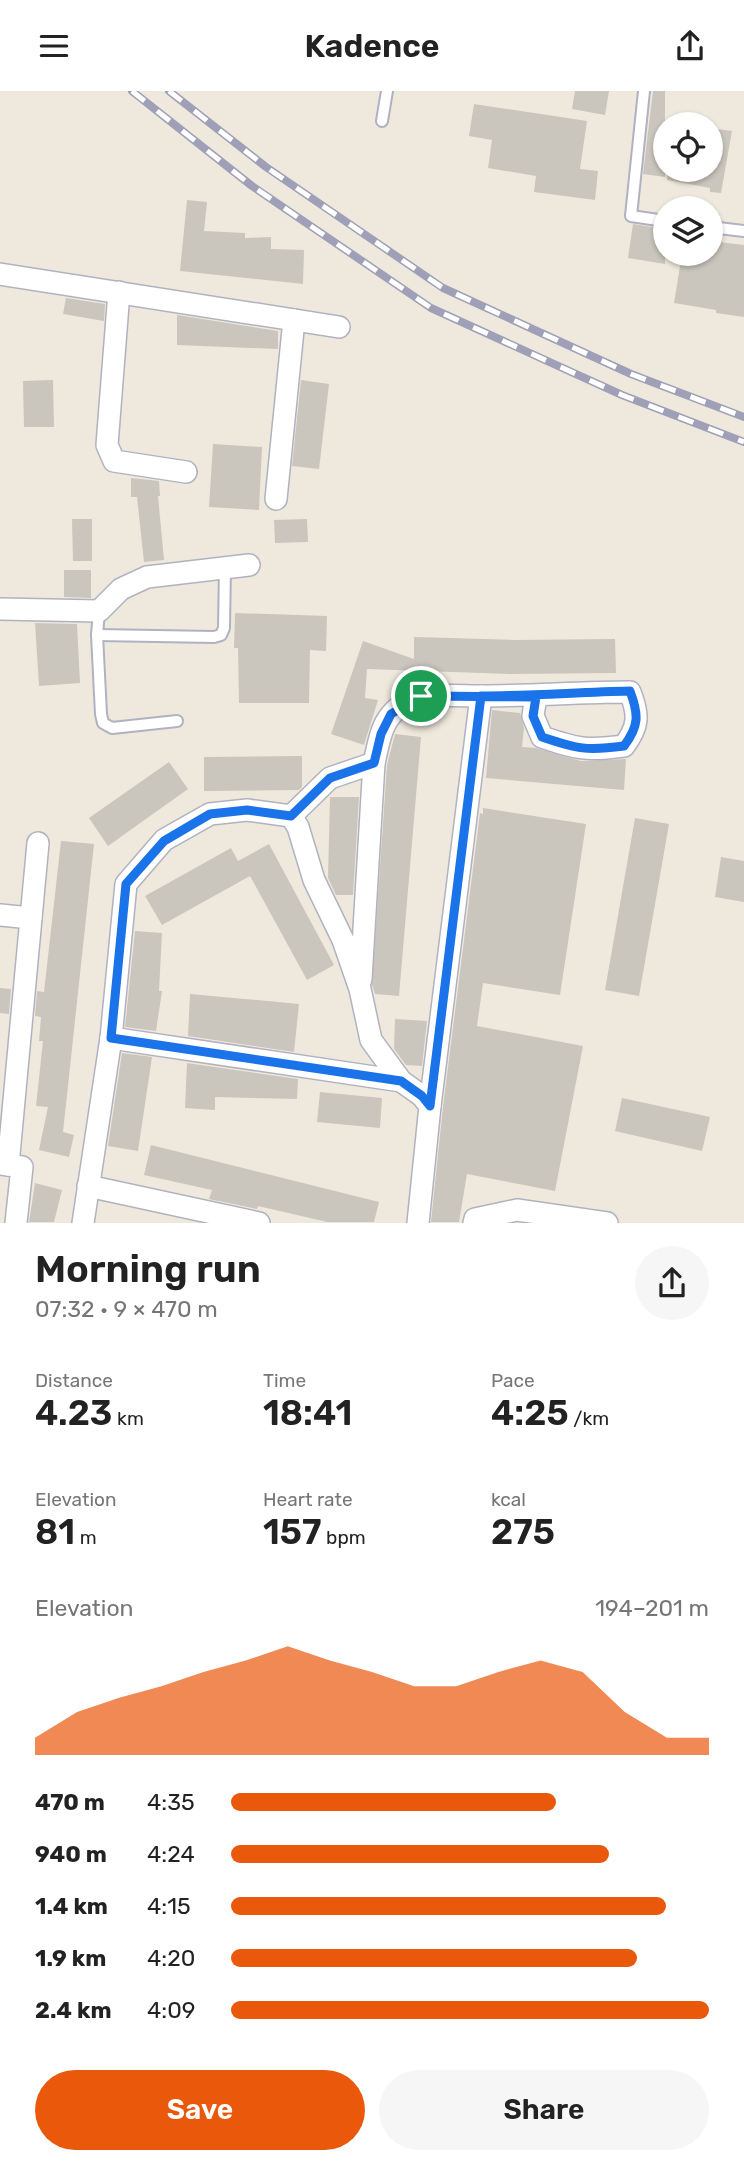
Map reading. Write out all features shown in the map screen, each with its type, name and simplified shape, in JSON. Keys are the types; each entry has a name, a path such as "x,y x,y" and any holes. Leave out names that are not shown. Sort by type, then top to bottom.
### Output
{"street":[{"path":"0,274 339,327"},
{"path":"119,292 107,445 114,461 186,472"},
{"path":"276,499 294,320"},
{"path":"0,609 99,611 121,589 147,577 249,565"},
{"path":"360,989 374,763 381,734 391,714 421,696 536,697 630,691 636,707 635,730 624,746 593,751 542,737 533,716 536,697"},
{"path":"418,1223 481,696"},
{"path":"291,816 330,778 374,763"},
{"path":"83,1223 111,1038 126,884 164,841 210,814 247,810 291,816 298,827 314,880 343,940 360,989 371,1039 401,1081 422,1096 430,1106"},
{"path":"16,1223 22,1167 4,1165 38,842"},
{"path":"0,915 32,918"},
{"path":"111,1038 401,1081"},
{"path":"88,1186 259,1223"},
{"path":"474,1223 475,1219 517,1210 607,1223"}],"lane":[{"path":"382,121 387,91"},
{"path":"644,91 631,216 653,219"},
{"path":"723,229 744,231"},
{"path":"97,635 220,635 224,628 225,568"},
{"path":"99,611 97,635 103,723 112,728 177,721"}],"building":[{"path":"575,91 609,91 605,115 572,109"},
{"path":"653,91 665,91 665,112 653,112 653,175 643,174"},
{"path":"474,104 587,121 580,169 598,171 595,200 534,192 536,176 488,168 492,140 469,136"},
{"path":"723,130 732,131 723,182"},
{"path":"678,182 723,182 721,193 710,192 710,188"},
{"path":"187,200 207,202 204,231 245,233 245,238 271,237 271,249 304,250 303,284 180,271"},
{"path":"633,224 653,227 653,262 628,258"},
{"path":"723,243 744,245 744,317 674,303 680,266 723,266"},
{"path":"66,298 105,304 104,321 63,314"},
{"path":"177,315 278,331 278,349 177,345"},
{"path":"53,380 54,427 24,427 23,381"},
{"path":"301,380 329,384 319,469 292,466"},
{"path":"213,444 262,447 259,510 209,507"},
{"path":"131,478 159,481 164,560 144,562 137,497 131,497"},
{"path":"72,519 92,519 92,561 73,561"},
{"path":"307,519 308,542 275,543 274,520"},
{"path":"64,570 91,570 91,598 64,597"},
{"path":"235,613 327,616 326,651 310,650 309,703 239,703 238,648 234,648"},
{"path":"35,623 77,624 80,683 39,686"},
{"path":"414,637 615,639 616,673 510,674 367,669 365,698 378,700 364,745 331,734 363,641 414,659"},
{"path":"492,710 520,713 524,728 522,747 536,748 581,761 626,759 624,790 486,778"},
{"path":"395,734 421,737 399,996 375,994 372,985 387,765"},
{"path":"302,756 302,787 299,790 204,791 204,757"},
{"path":"169,762 188,789 108,846 89,818"},
{"path":"330,797 359,797 353,895 336,895 328,878"},
{"path":"483,808 586,824 560,995 483,983 477,1026 583,1046 555,1191 467,1174 459,1222 431,1222 443,1107 480,813 483,814"},
{"path":"635,818 669,824 639,996 605,990"},
{"path":"61,841 94,844 63,1132 74,1135 69,1157 39,1150 48,1107 36,1106 43,1041 39,1041 41,1017 35,1016 37,991 44,992"},
{"path":"269,844 334,965 307,980 250,876 162,925 145,896 231,848 238,861"},
{"path":"721,857 744,861 744,902 715,897"},
{"path":"135,931 162,933 159,991 162,991 156,1031 125,1027"},
{"path":"0,988 11,989 9,1014 0,1013"},
{"path":"190,994 299,1004 294,1052 188,1036"},
{"path":"395,1019 427,1021 422,1066 406,1065 394,1049"},
{"path":"122,1053 152,1057 138,1151 108,1146"},
{"path":"187,1063 298,1079 297,1099 215,1097 215,1110 185,1108"},
{"path":"320,1092 382,1098 380,1128 317,1122"},
{"path":"622,1098 710,1117 702,1151 615,1131"},
{"path":"151,1145 379,1202 374,1222 327,1222 258,1206 257,1209 209,1199 212,1190 144,1175"},
{"path":"35,1183 62,1190 54,1222 29,1222"}],"railway":[{"path":"132,91 252,186 431,308 622,395 744,442"},
{"path":"169,91 266,167 443,288 631,374 744,417"}],"route":[{"path":"421,696 391,714 381,734 374,763 330,778 291,816 247,810 210,814 164,841 126,884 111,1038 401,1081 422,1096 430,1106 481,696 536,697 630,691 636,707 635,730 624,746 593,751 542,737 533,716 536,697 421,696"}]}
